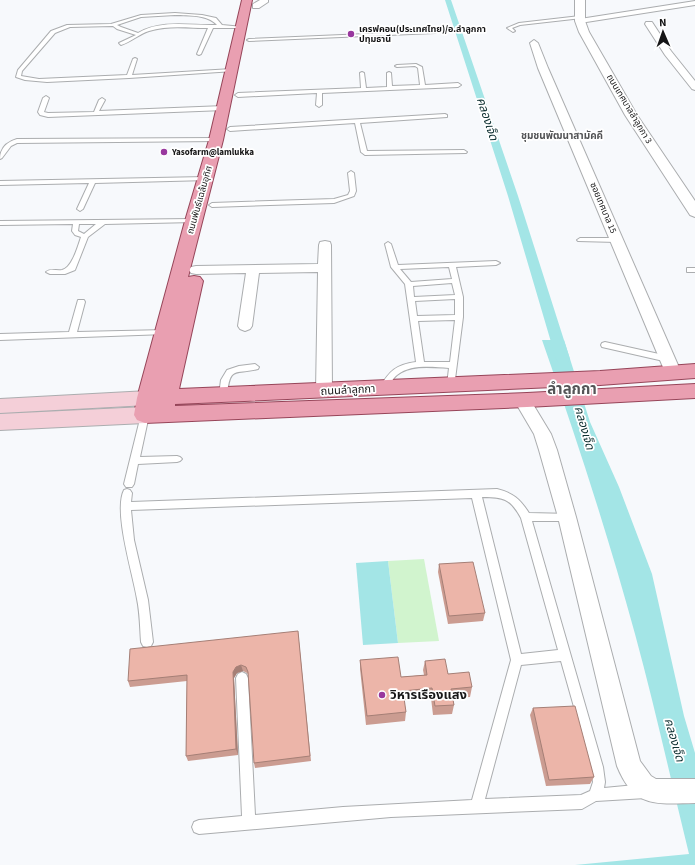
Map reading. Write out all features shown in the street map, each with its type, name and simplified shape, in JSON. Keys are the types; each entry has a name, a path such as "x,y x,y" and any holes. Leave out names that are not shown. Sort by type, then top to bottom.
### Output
{"main road":[{"name":"ถนนพันธ์แฉล้มอุทิศ","path":"155,406 166,332 193,221 206,180 232,70 256,1"},
{"name":"ถนนพันธ์แฉล้มอุทิศ","path":"205,234 238,95 245,33"},
{"path":"155,406 198,263"},
{"name":"ถนนลำลูกกา","path":"604,387 670,366 695,371"},
{"name":"ถนนลำลูกกา","path":"0,422 155,406 223,395 383,388 451,375 523,394"},
{"name":"ถนนลำลูกกา","path":"0,406 155,406 523,394 604,387 695,391"}],"street":[{"name":"ถนนเทศบาลลำลูกกา 3","path":"580,0 580,19 584,32 631,116 695,212"},
{"path":"580,19 695,3"},
{"path":"649,24 668,53 695,87"},
{"name":"ซอยเทศบาล 15","path":"534,43 543,68 670,366"},
{"path":"324,391 325,245"},
{"path":"198,263 252,269 325,268"},
{"path":"245,326 252,269"},
{"path":"523,394 548,450 567,517 629,766 642,786 651,791 695,791"}],"lane":[{"path":"222,26 214,19 190,14 141,16 116,24 69,26 53,32 30,58 20,71 18,77 39,80 190,74 232,70"},
{"path":"513,31 509,28 518,24 580,19"},
{"path":"116,24 119,28 138,34"},
{"path":"122,44 134,39 143,31 160,27 222,26 245,33 435,32"},
{"path":"199,54 211,27"},
{"path":"129,77 135,59"},
{"path":"398,66 420,67 423,87"},
{"path":"362,73 364,89"},
{"path":"390,73 390,88"},
{"path":"238,95 458,85"},
{"path":"319,105 320,91"},
{"path":"46,98 41,112 42,114 224,108"},
{"path":"96,113 102,100"},
{"path":"230,129 445,116"},
{"path":"357,121 364,152 368,154 464,152"},
{"path":"0,158 8,146 12,142 17,141 216,140"},
{"path":"212,205 334,201 345,199 351,196 353,191 351,172"},
{"path":"0,183 206,180"},
{"path":"80,209 93,181"},
{"path":"0,223 193,221"},
{"path":"50,272 65,272 72,268 84,236 103,222"},
{"path":"76,223 75,231 77,234 84,236"},
{"path":"580,240 617,240"},
{"path":"388,244 395,267 409,284 420,364"},
{"path":"395,267 496,263"},
{"path":"383,388 394,373 420,364 451,375 459,317 459,297 452,264"},
{"path":"409,284 456,282"},
{"path":"411,299 459,297"},
{"path":"72,335 81,302"},
{"path":"414,319 459,317"},
{"path":"0,337 166,332"},
{"path":"605,345 670,366"},
{"path":"223,395 224,377 229,372 238,368 255,367"},
{"path":"147,642 141,588 134,562 125,506 134,461 155,406"},
{"path":"134,461 177,459"},
{"path":"125,506 497,493 509,495 518,503 526,517 597,767 599,782 595,795"},
{"path":"476,494 517,660 477,806"},
{"path":"526,517 567,517"},
{"path":"517,660 565,655"},
{"path":"242,678 250,822"},
{"path":"199,827 477,806 582,802 595,795 651,791"}],"green space":[{"path":"424,559 439,641 398,643 388,561"}],"water":[{"path":"542,340 564,340 590,422 619,487 652,574 684,716 695,753 695,865 575,865 689,854 625,597 591,486"},
{"path":"388,561 398,643 363,645 356,563"}],"building":[{"path":"473,562 485,613 449,616 439,564"},
{"path":"298,631 310,756 254,763 248,672 246,667 241,665 236,667 233,672 236,749 186,756 187,675 128,681 130,649"},
{"path":"398,657 401,677 427,675 425,661 445,659 448,674 469,672 472,687 451,689 454,705 435,706 432,688 403,691 406,712 367,716 360,660"},
{"path":"575,706 594,777 549,780 533,708"}],"waterway":[{"name":"คลองเจ็ด","path":"448,0 513,196 563,359"}],"place":[{"name":"เครฟคอน(ประเทศไทย)/อ.ลำลูกกา ปทุมธานี","path":"351,34"},
{"name":"Yasofarm@lamlukka","path":"164,152"},
{"name":"วิหารเรืองแสง","path":"382,695"}],"district":[{"name":"ชุมชนพัฒนาสามัคคี","path":"562,136"},
{"name":"ลำลูกกา","path":"572,389"}]}
